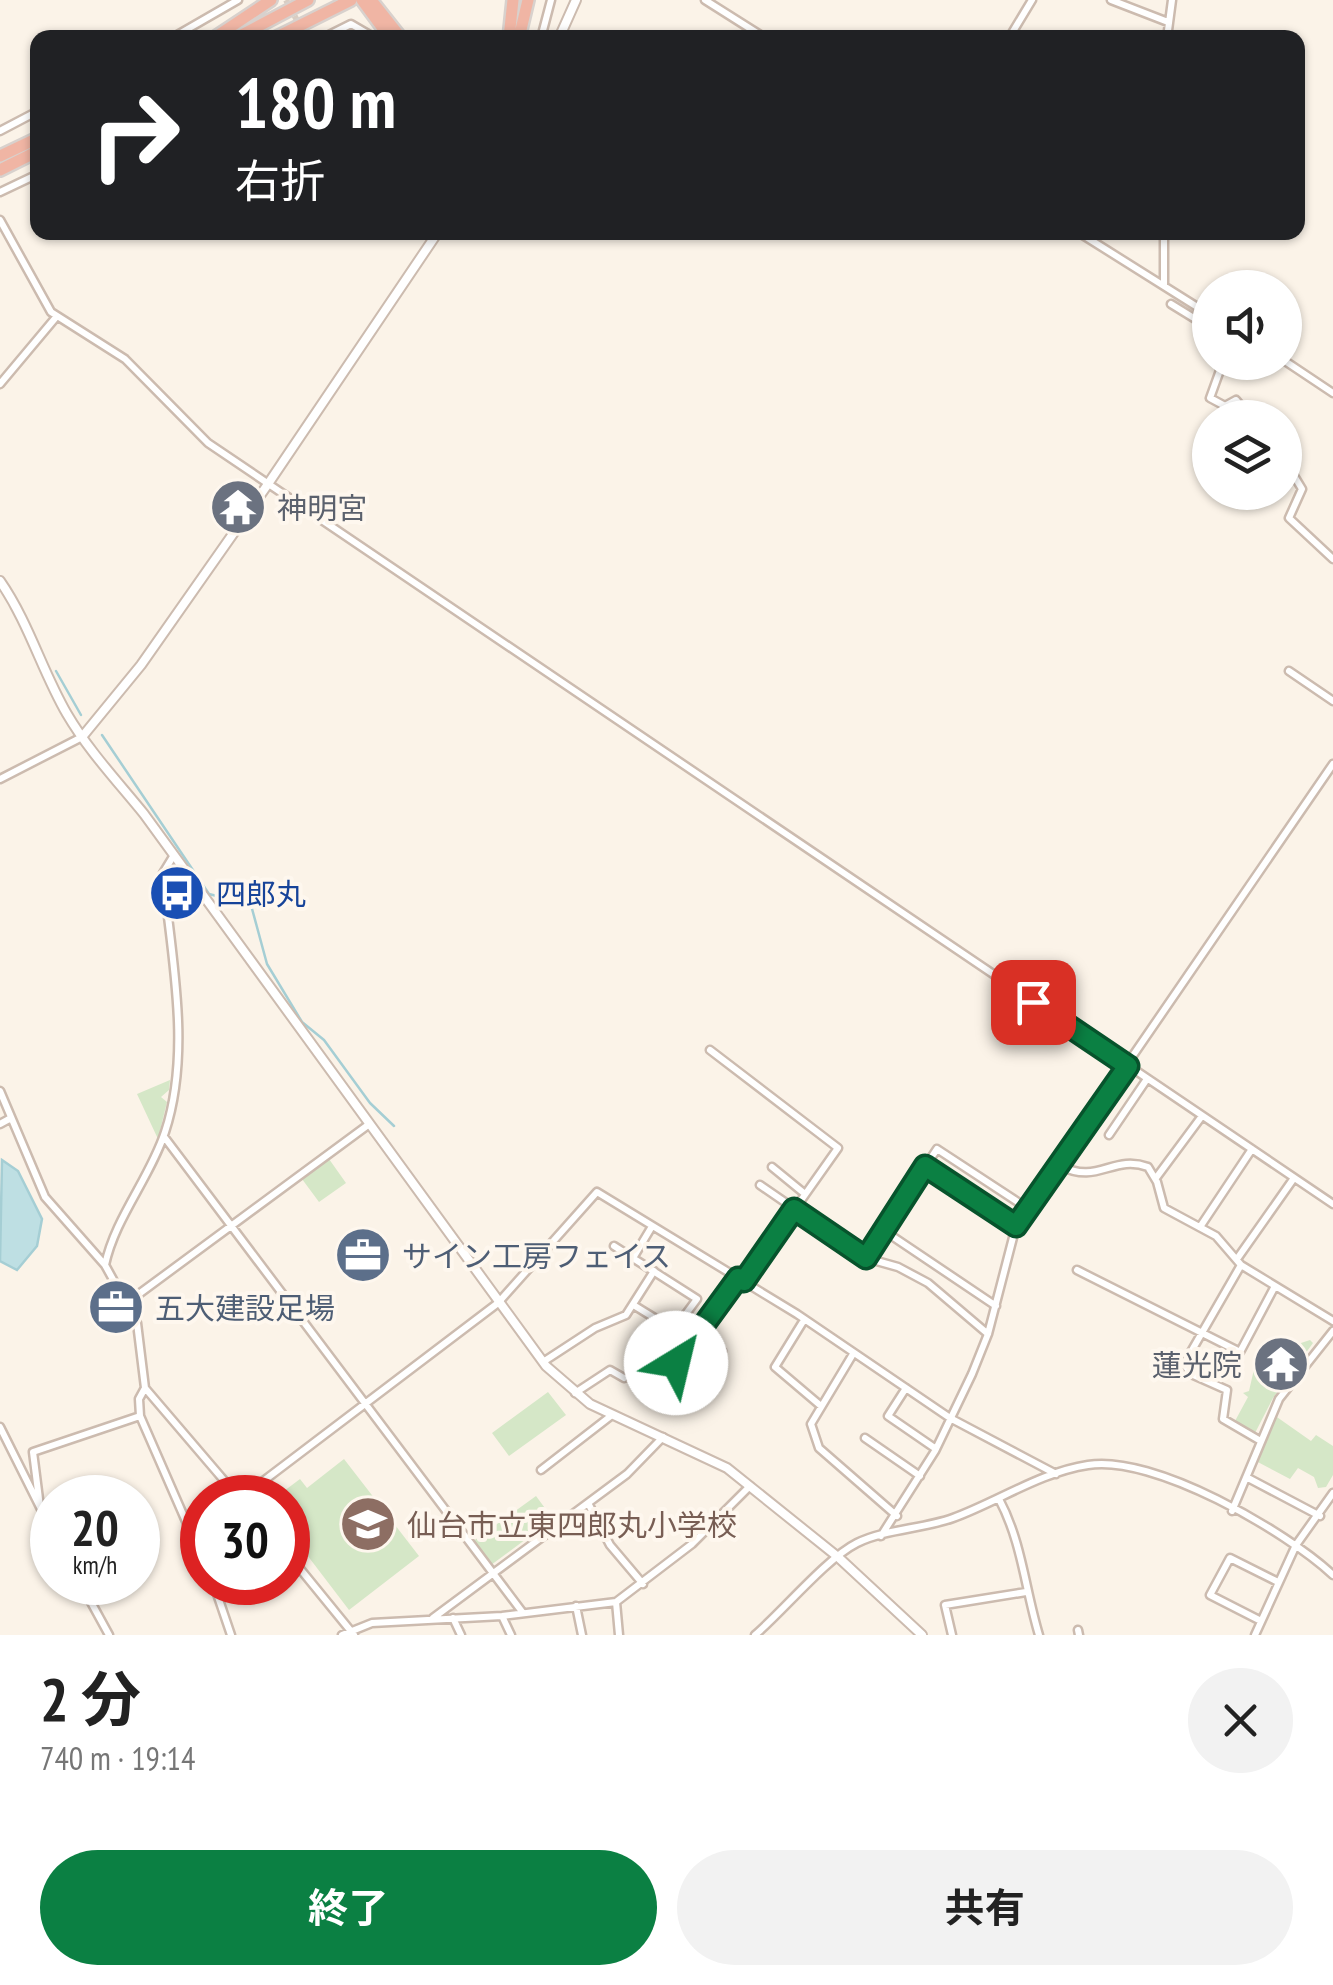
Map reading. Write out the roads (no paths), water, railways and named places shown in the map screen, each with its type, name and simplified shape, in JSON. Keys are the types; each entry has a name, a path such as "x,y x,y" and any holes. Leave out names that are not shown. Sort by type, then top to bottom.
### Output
{"highway":[{"path":"226,30 271,0"},
{"path":"251,30 308,0"},
{"path":"362,0 384,30"},
{"path":"371,0 395,30"},
{"path":"511,30 514,0"},
{"path":"521,30 528,0"},
{"path":"281,30 343,2"},
{"path":"290,30 343,2"},
{"path":"0,156 30,142"},
{"path":"0,170 30,156"}],"street":[{"path":"186,30 238,0"},
{"path":"543,30 551,0"},
{"path":"563,30 576,0"},
{"path":"705,0 752,30"},
{"path":"1013,30 1032,0"},
{"path":"1110,0 1168,22"},
{"path":"1168,30 1172,0"},
{"path":"339,30 351,24 361,30"},
{"path":"0,132 30,116"},
{"path":"0,192 30,178"},
{"path":"0,220 56,316 125,359 208,444 1333,1204"},
{"path":"0,779 82,737 140,665 433,240"},
{"path":"1091,240 1192,304"},
{"path":"1164,240 1164,286"},
{"path":"1171,304 1192,317"},
{"path":"0,384 56,316"},
{"path":"1302,372 1333,393"},
{"path":"1292,510 1289,518 1333,559"},
{"path":"0,581 28,626 62,704 82,737 174,855 544,1362 574,1394 727,1468 838,1557 922,1635"},
{"path":"1289,671 1333,702"},
{"path":"881,1536 936,1449 988,1334 1016,1226 1061,1166 1333,764"},
{"path":"105,1265 164,1137 173,1098 177,1044 163,872 174,855"},
{"path":"676,1363 838,1148 710,1050"},
{"path":"1109,1135 1147,1079"},
{"path":"0,1091 45,1197 105,1265 127,1302 137,1323 145,1388 220,1475"},
{"path":"1156,1178 1202,1116"},
{"path":"0,1124 11,1118"},
{"path":"127,1302 368,1125"},
{"path":"164,1137 523,1613"},
{"path":"866,1258 937,1149 1030,1210"},
{"path":"1199,1228 1252,1149"},
{"path":"1061,1166 1084,1176 1127,1163 1141,1164 1156,1178 1164,1208 1216,1236 1239,1262 1333,1321"},
{"path":"925,1166 1016,1226"},
{"path":"772,1167 806,1194"},
{"path":"1259,1440 1224,1419 1227,1390 1185,1370 1199,1334 1239,1262 1294,1178"},
{"path":"760,1184 866,1258 898,1267 928,1283 988,1334"},
{"path":"271,1475 498,1303 597,1192 804,1320 950,1418 1056,1474"},
{"path":"633,1258 651,1228"},
{"path":"883,1230 996,1306"},
{"path":"614,1246 696,1299 674,1330 635,1306"},
{"path":"1078,1270 1240,1352 1275,1286"},
{"path":"544,1362 595,1328 612,1325 635,1306 654,1272"},
{"path":"804,1320 775,1367 821,1406"},
{"path":"1232,1511 1248,1478 1259,1440 1289,1384 1333,1331"},
{"path":"699,1332 722,1351 699,1384"},
{"path":"853,1354 810,1424 820,1448 897,1516"},
{"path":"574,1394 610,1370 624,1378"},
{"path":"145,1388 139,1398 140,1416 180,1507"},
{"path":"906,1388 888,1416 936,1449"},
{"path":"542,1470 612,1415"},
{"path":"36,1475 33,1452 140,1416"},
{"path":"0,1427 30,1487"},
{"path":"432,1619 627,1474 663,1437"},
{"path":"864,1438 920,1476"},
{"path":"755,1635 857,1543 948,1520 1083,1466 1126,1464 1232,1511 1296,1545 1333,1575"},
{"path":"1248,1478 1320,1516"},
{"path":"342,1635 372,1623 502,1616 616,1602 692,1544 750,1486"},
{"path":"1255,1635 1296,1545 1332,1499"},
{"path":"999,1500 1017,1534 1026,1592 1039,1635"},
{"path":"588,1504 610,1545 643,1584"},
{"path":"1262,1621 1210,1595 1230,1558 1278,1582"},
{"path":"310,1581 352,1632"},
{"path":"952,1635 945,1605 1026,1592"},
{"path":"616,1602 619,1635"},
{"path":"93,1605 109,1635"},
{"path":"221,1605 231,1635"},
{"path":"576,1606 582,1635"},
{"path":"502,1616 511,1635"},
{"path":"454,1618 460,1635"}],"water":[{"path":"2,1160 18,1171 42,1219 37,1246 17,1270 0,1261"}],"waterway":[{"path":"56,671 81,715"},
{"path":"102,735 209,894 251,905 267,964 302,1022 324,1040 370,1103 394,1126"}],"tunnel":[{"path":"286,0 299,24"}],"place":[{"name":"神明宮","path":"238,507"},
{"name":"四郎丸","path":"177,893"},
{"name":"サイン工房フェイス","path":"363,1255"},
{"name":"五大建設足場","path":"116,1307"},
{"name":"蓮光院","path":"1281,1364"},
{"name":"仙台市立東四郎丸小学校","path":"368,1524"}]}
